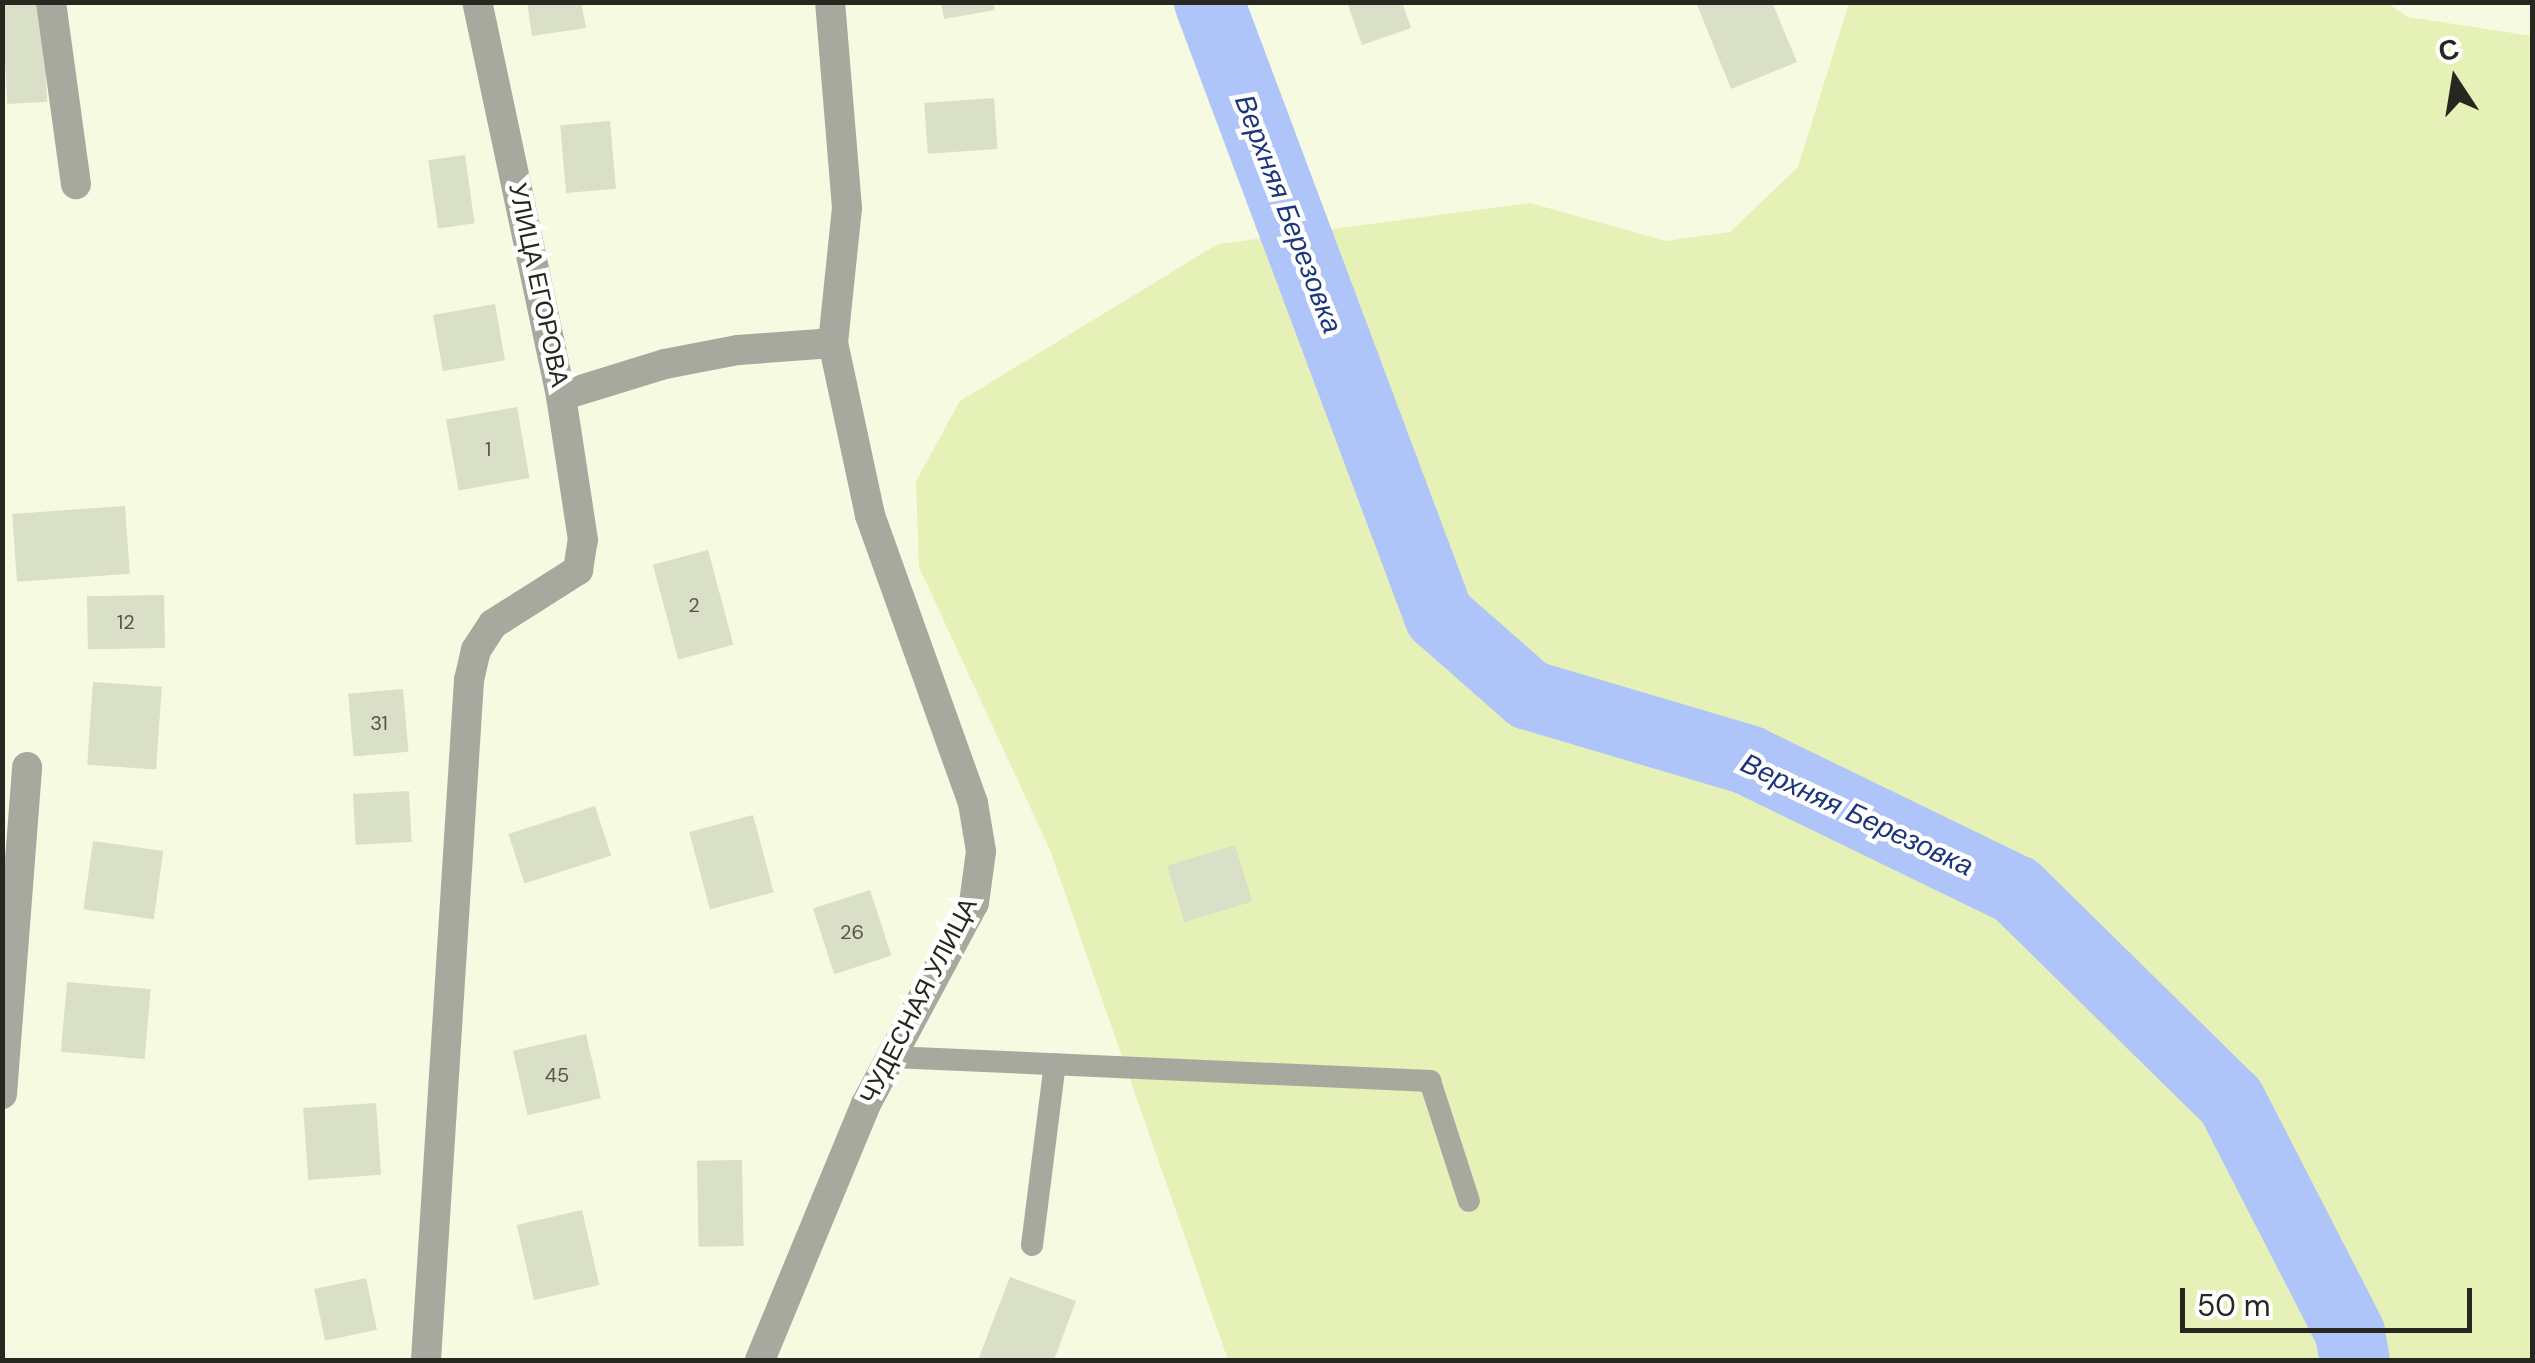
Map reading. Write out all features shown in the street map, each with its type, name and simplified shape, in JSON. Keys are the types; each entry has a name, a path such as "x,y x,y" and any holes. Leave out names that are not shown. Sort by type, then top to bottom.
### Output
{"street":[{"path":"51,2 76,184"},
{"name":"УЛИЦА ЕГОРОВА","path":"426,1360 468,680 476,650 493,624 578,570 583,540 561,396 477,2"},
{"name":"ЧУДЕСНАЯ УЛИЦА","path":"760,1360 866,1104 974,904 981,851 973,804 870,514 833,344 848,208 830,2"},
{"path":"561,396 665,364 720,353 833,344"},
{"path":"2,1094 27,767"}],"lane":[{"path":"892,1056 1430,1081 1469,1201"},
{"path":"1032,1245 1055,1064"}],"green space":[{"path":"1849,3 2387,3 2408,17 2532,36 2532,1360 1228,1360 1050,850 919,567 916,481 960,401 1218,244 1530,203 1666,241 1730,232 1798,167"}],"building":[{"path":"42,2 47,102 7,104 2,4"},
{"path":"527,2 581,2 586,28 532,36"},
{"path":"941,2 993,2 995,10 944,19"},
{"path":"1347,2 1402,2 1411,28 1362,45"},
{"path":"1696,2 1772,2 1797,62 1731,89"},
{"path":"994,98 998,149 928,154 924,103"},
{"path":"610,121 616,189 566,193 560,125"},
{"path":"465,155 475,223 438,228 428,160"},
{"path":"495,304 505,360 443,371 433,315"},
{"path":"517,407 530,478 459,490 446,420"},
{"path":"125,506 130,574 17,582 12,514"},
{"path":"708,550 733,645 678,659 653,565"},
{"path":"164,595 165,648 88,649 87,596"},
{"path":"93,682 162,687 156,770 87,765"},
{"path":"403,689 408,752 354,757 348,694"},
{"path":"409,791 412,842 356,845 353,794"},
{"path":"595,806 611,855 525,884 508,834"},
{"path":"753,815 774,892 710,909 689,832"},
{"path":"93,841 163,851 154,919 83,909"},
{"path":"1235,845 1252,901 1184,922 1167,866"},
{"path":"870,890 891,956 834,974 813,909"},
{"path":"67,982 151,989 145,1059 61,1052"},
{"path":"586,1034 601,1098 528,1115 513,1051"},
{"path":"376,1103 381,1175 308,1180 303,1108"},
{"path":"742,1160 744,1246 699,1247 697,1161"},
{"path":"582,1210 599,1285 534,1300 517,1225"},
{"path":"1010,1277 1076,1301 1054,1360 978,1360"},
{"path":"366,1278 377,1330 325,1341 314,1289"}],"waterway":[{"name":"Верхняя Березовка","path":"1209,2 1439,616 1529,695 1748,760 2016,890 2231,1101 2350,1333 2355,1360"}]}
